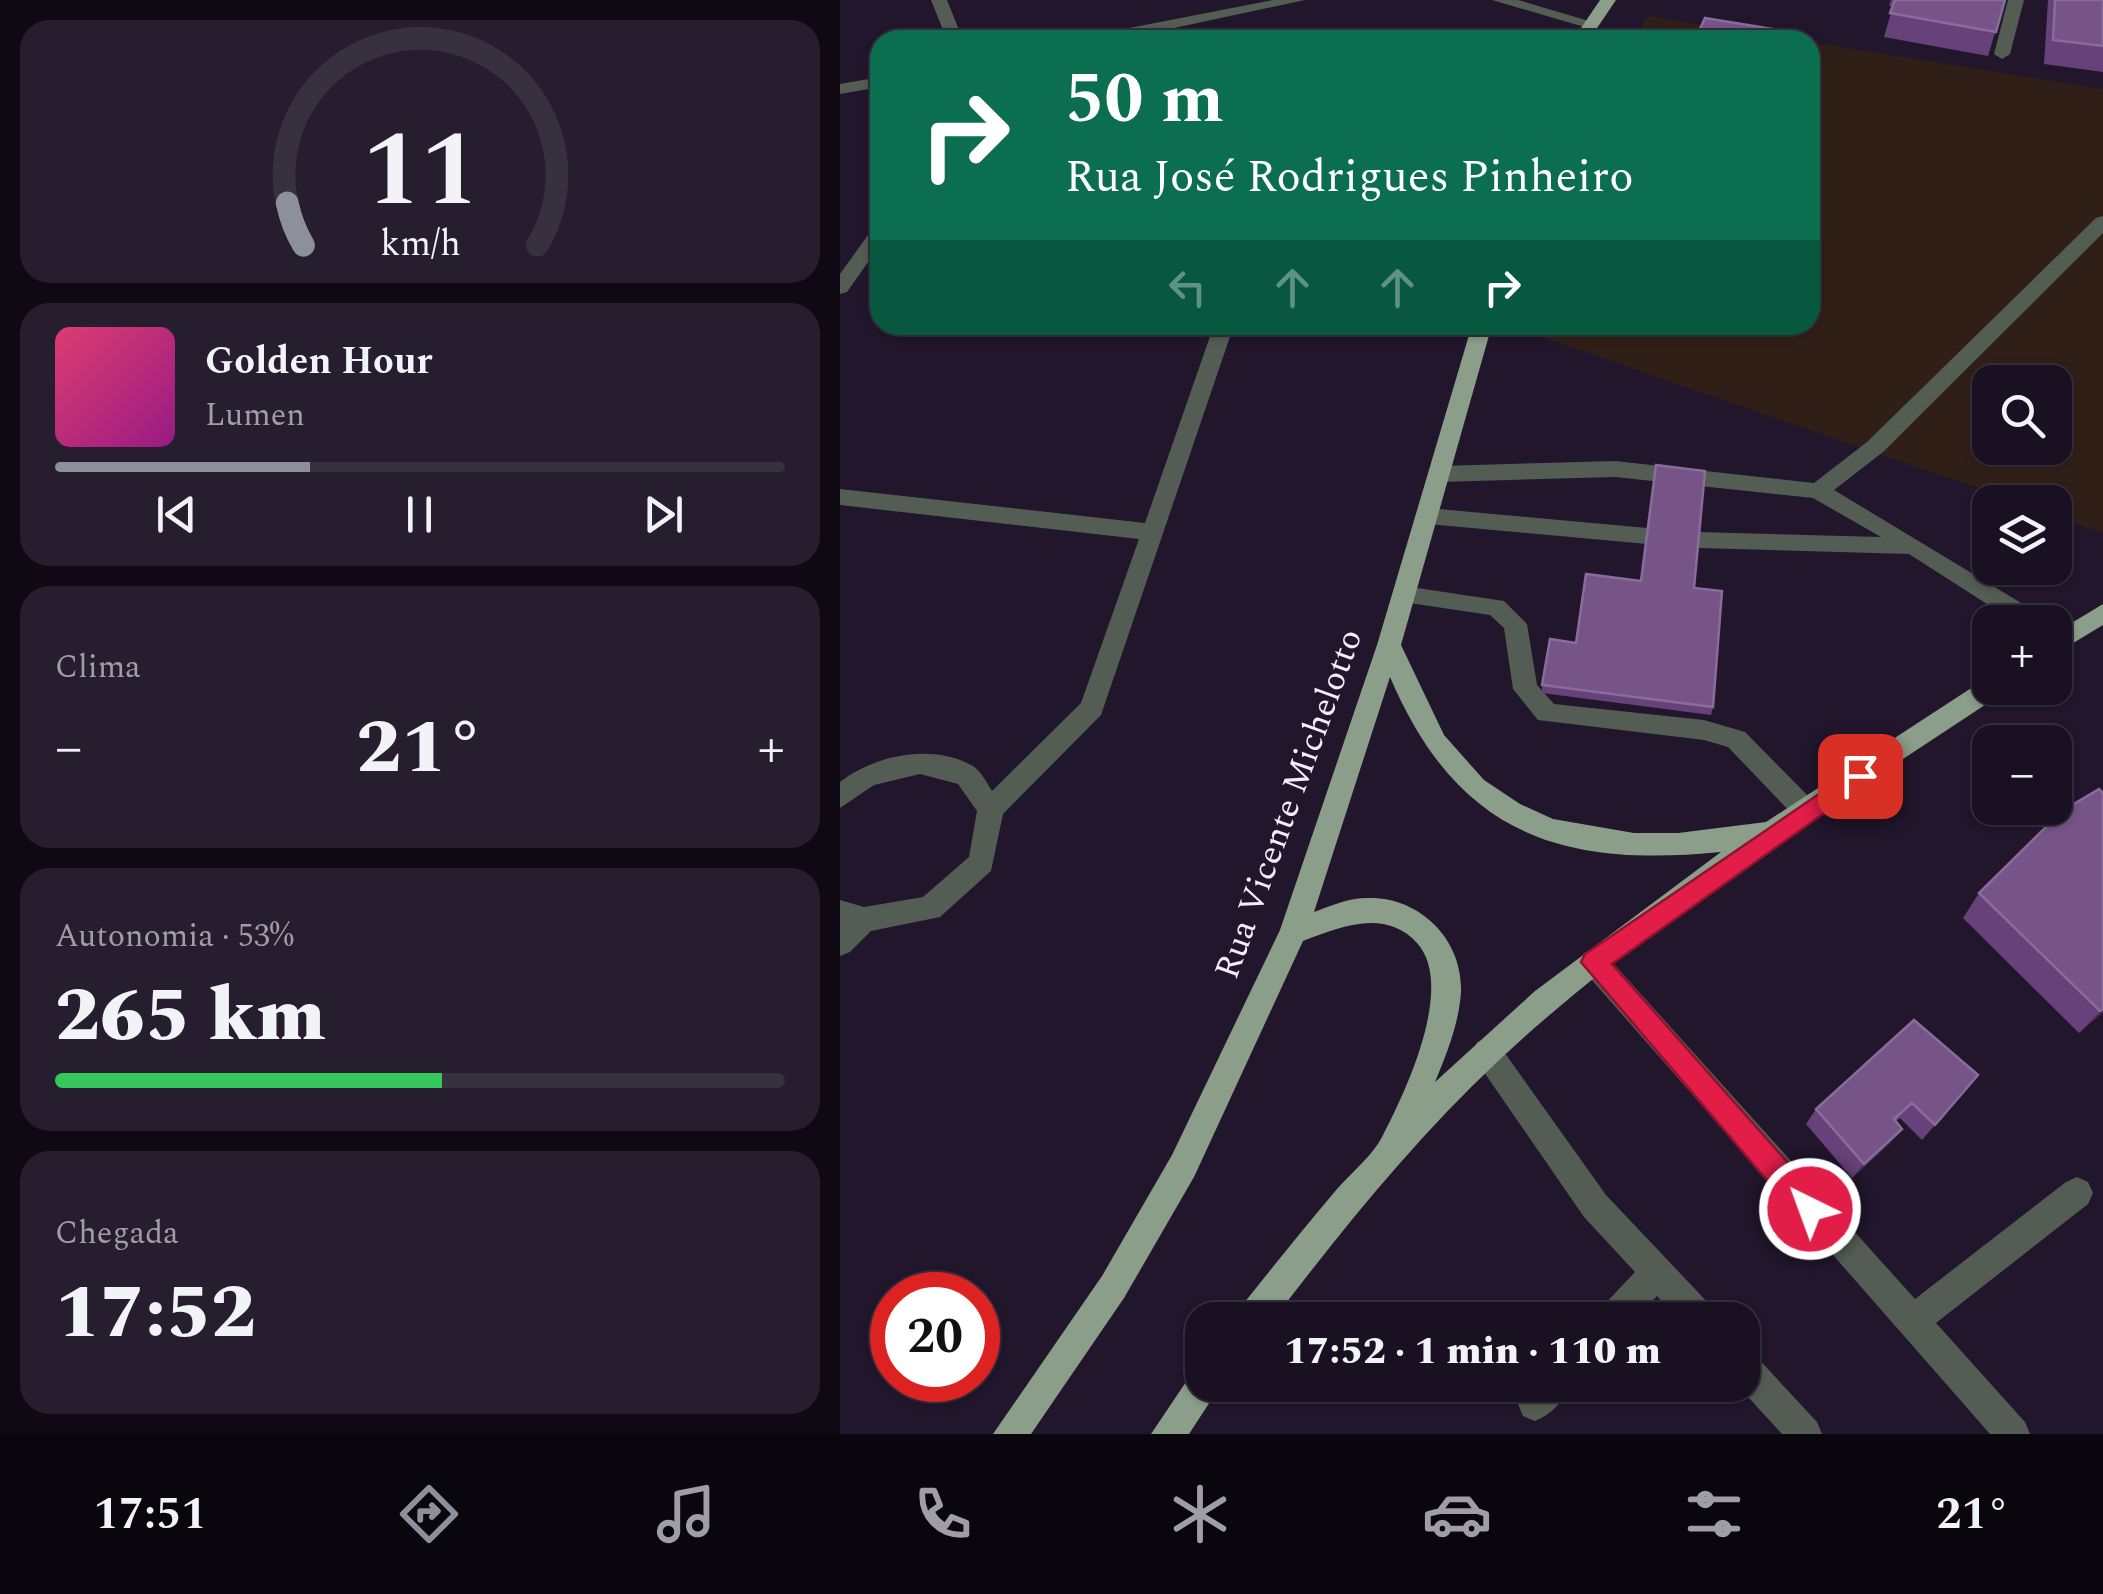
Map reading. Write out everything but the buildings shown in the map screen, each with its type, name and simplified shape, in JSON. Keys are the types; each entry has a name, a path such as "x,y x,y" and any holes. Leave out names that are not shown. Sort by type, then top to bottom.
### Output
{"main road":[{"path":"1587,30 1608,0"},
{"name":"Rua Vicente Michelotto","path":"1010,1434 1113,1288 1183,1166 1293,932 1389,644 1479,335"},
{"path":"2072,631 2103,612"},
{"path":"1389,644 1417,709 1444,755 1483,795 1537,825 1594,842 1659,847 1709,844 1779,830"},
{"path":"1267,1302 1392,1150 1487,1052 1594,962 1806,811 1972,701"},
{"path":"1293,932 1366,910 1389,912 1418,924 1438,944 1448,970 1446,1004 1392,1150"},
{"path":"1168,1434 1192,1402"}],"street":[{"path":"939,0 951,30"},
{"path":"1144,30 1298,0"},
{"path":"1500,0 1591,24"},
{"path":"2002,54 2016,0"},
{"path":"840,90 870,84"},
{"path":"1818,492 1875,447 2103,222"},
{"path":"840,288 870,246"},
{"path":"840,943 852,916 930,908 980,864 992,809 1092,708 1221,335"},
{"path":"1440,474 1615,468 1818,492 2006,605"},
{"path":"840,497 1152,532"},
{"path":"1428,516 1647,536"},
{"path":"1698,540 1913,546"},
{"path":"1404,595 1496,606 1515,624 1525,689 1547,713 1704,730 1736,739 1806,811"},
{"path":"840,797 867,776 920,762 966,775 992,809"},
{"path":"1594,962 2013,1434"},
{"path":"1487,1052 1595,1206 1684,1302"},
{"path":"1911,1322 2077,1193"},
{"path":"1630,1302 1657,1272"},
{"path":"1760,1385 1805,1434"}],"shaded area":[{"path":"1648,16 1734,30 1639,30"},
{"path":"1820,44 2103,89 2103,533 2072,522 2072,485 1972,486 1545,338 1820,335"}],"route":[{"path":"1810,1209 1594,962 1748,850 1860,776"}]}
